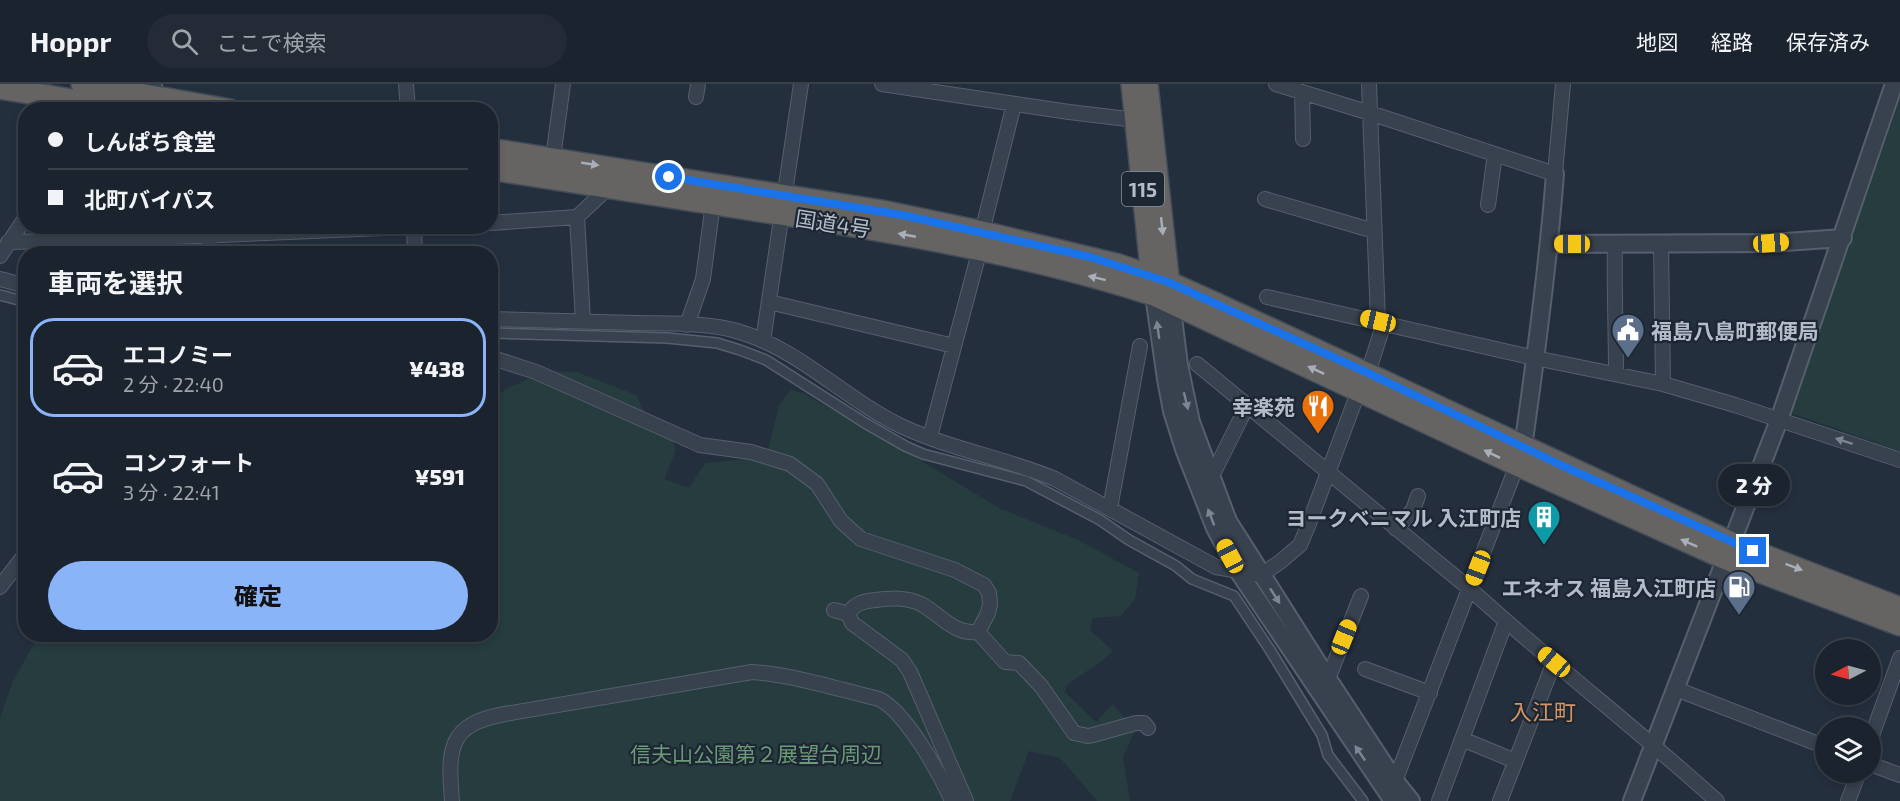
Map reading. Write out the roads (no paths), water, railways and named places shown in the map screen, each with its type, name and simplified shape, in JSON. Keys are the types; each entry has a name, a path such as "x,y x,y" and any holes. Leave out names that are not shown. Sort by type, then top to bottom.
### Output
{"highway":[{"name":"115","path":"1132,84 1161,289"},
{"name":"115","path":"1147,84 1161,289"},
{"path":"0,88 161,102"},
{"name":"国道4号","path":"498,150 553,158 784,205 981,240 1121,284 1161,289 1729,551"},
{"name":"国道4号","path":"498,170 713,203 784,205"},
{"path":"1729,551 1900,608"},
{"path":"1729,551 1900,625"}],"street":[{"path":"406,84 407,102"},
{"path":"553,158 563,84"},
{"path":"763,340 801,84"},
{"path":"882,84 934,88 1014,104 1136,120"},
{"path":"1276,84 1555,174"},
{"path":"498,319 708,326 739,332 763,340 901,426 984,456 1034,470 1110,508 1216,567 1261,574 1300,545 1363,381 1381,322 1374,231 1369,84"},
{"path":"1395,781 1520,456 1550,244 1563,84"},
{"path":"1632,801 1779,420 1894,84"},
{"path":"1302,92 1303,140"},
{"path":"930,437 1014,104"},
{"path":"1488,205 1495,154"},
{"path":"498,223 577,218 609,187"},
{"path":"1265,198 1374,231"},
{"path":"687,325 703,279 713,203"},
{"path":"577,218 583,321"},
{"path":"0,256 18,229"},
{"path":"8,243 102,240 176,234"},
{"path":"1550,244 1771,243 1843,238"},
{"path":"1661,244 1663,384"},
{"path":"1615,245 1616,374"},
{"path":"0,279 18,284"},
{"path":"1161,289 1191,422 1228,521 1328,679 1395,781 1411,801"},
{"path":"1161,289 1166,380 1172,411 1184,449 1215,528 1238,571 1393,801"},
{"path":"0,295 18,300"},
{"path":"1268,297 1535,358 1663,384 1735,405 1900,460"},
{"path":"769,302 954,346"},
{"path":"498,333 656,337 717,343 766,360 865,423 923,454 1026,481 1100,520 1129,540 1176,566 1192,579 1234,596 1322,735 1328,755 1362,801"},
{"path":"1110,508 1140,346"},
{"path":"498,360 536,372 700,445 751,452 790,464 817,484 841,520 861,539 955,570 984,585 990,604 978,632"},
{"path":"1197,364 1470,589 1654,744 1717,801"},
{"path":"1211,478 1247,406"},
{"path":"1396,529 1413,510 1418,496"},
{"path":"0,587 18,567"},
{"path":"1328,679 1361,596"},
{"path":"966,801 910,672 902,660 852,623 841,612 862,602 902,598 921,604 957,629 966,633 978,632"},
{"path":"1439,801 1506,621"},
{"path":"978,632 1002,660 1019,663 1026,668 1074,733 1088,736 1136,723 1144,723 1148,728"},
{"path":"1879,717 1900,658"},
{"path":"1500,801 1554,662"},
{"path":"1365,669 1430,693"},
{"path":"452,801 450,774 452,752 459,734 466,727 478,721 505,714 752,672 770,673 810,682 879,699 886,703 905,723 943,781 952,801"},
{"path":"1676,689 1815,743"},
{"path":"1462,739 1515,761"},
{"path":"1881,768 1900,775"},
{"path":"1848,801 1855,783"}],"place":[{"name":"福島八島町郵便局","path":"1628,359"},
{"name":"幸楽苑","path":"1318,435"},
{"name":"ヨークベニマル 入江町店","path":"1544,546"},
{"name":"エネオス 福島入江町店","path":"1739,616"}],"district":[{"name":"入江町","path":"1543,711"}],"park label":[{"name":"信夫山公園第２展望台周辺","path":"756,753"}]}
